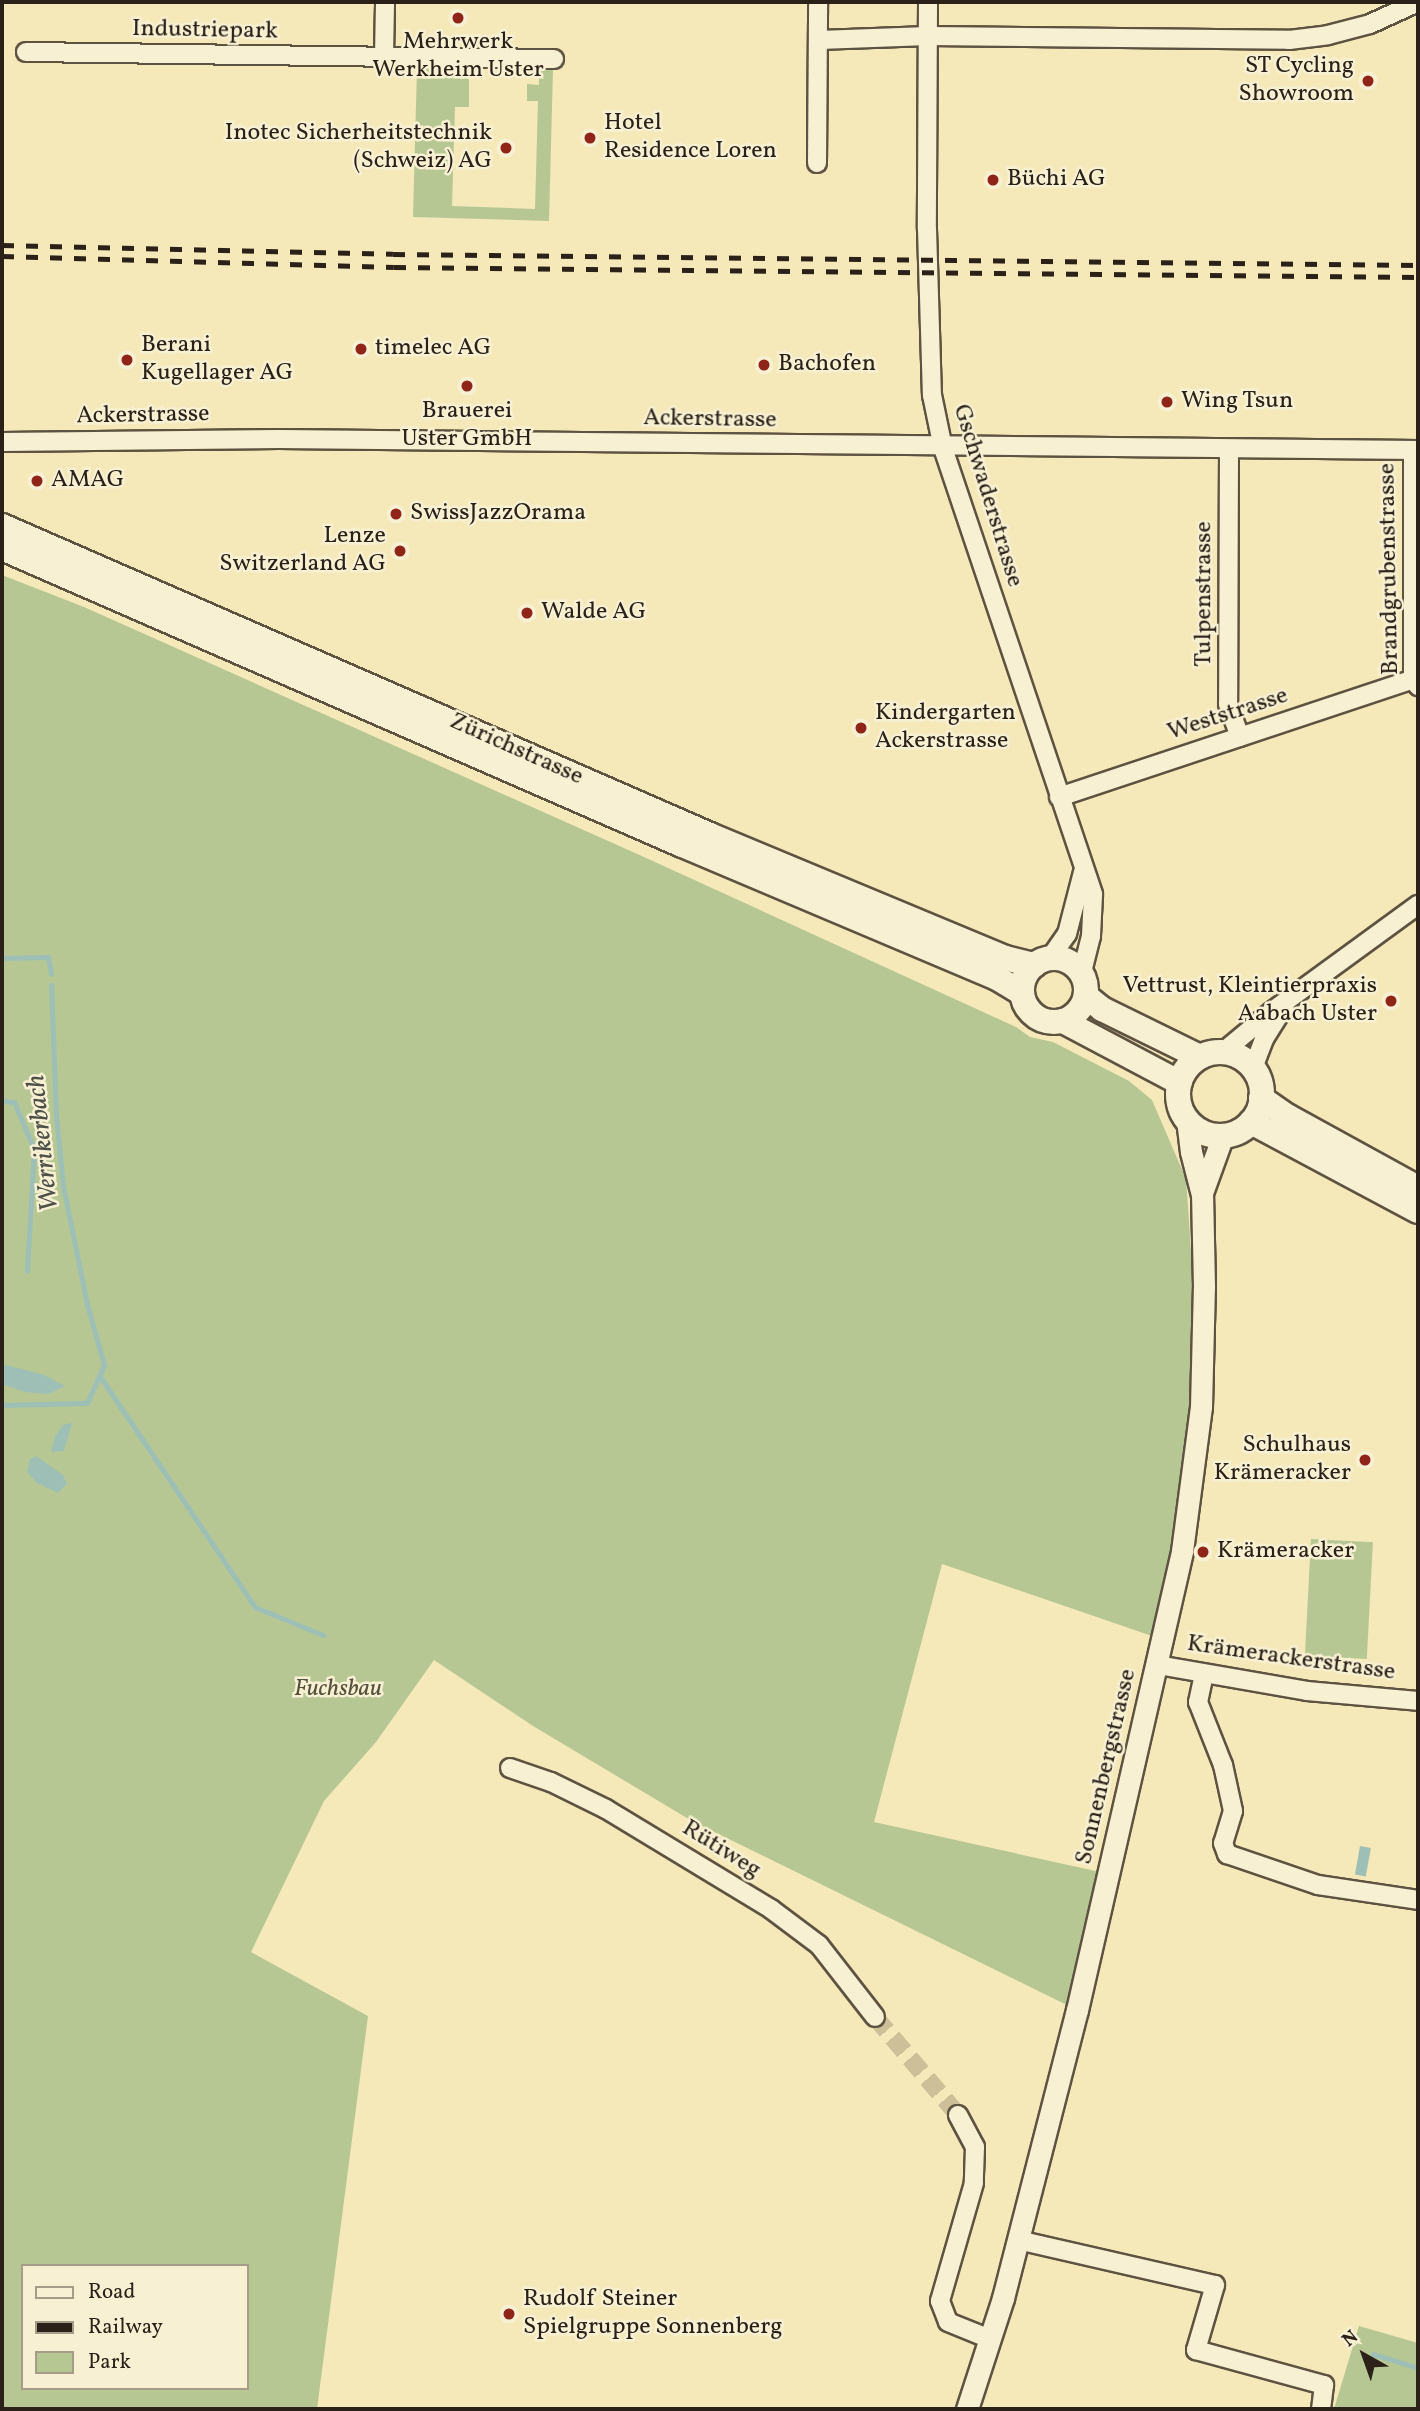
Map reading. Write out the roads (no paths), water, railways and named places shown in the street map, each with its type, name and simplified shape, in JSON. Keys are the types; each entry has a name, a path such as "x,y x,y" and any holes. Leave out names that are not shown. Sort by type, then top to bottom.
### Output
{"main road":[{"name":"Zürichstrasse","path":"2,526 735,846 1005,958 1042,961"},
{"name":"Zürichstrasse","path":"2,548 680,844 997,978 1022,993"},
{"path":"1084,985 1078,1012 1063,1021 1050,1022 1036,1017 1027,1007 1022,993 1023,981 1042,961 1067,960 1102,1009 1211,1055 1237,1055 1253,1068 1260,1082 1261,1098 1251,1122 1241,1130 1223,1136 1206,1133 1187,1120 1180,1105 1180,1083 1187,1068 1211,1055"},
{"path":"1063,1021 1180,1083"},
{"path":"1261,1098 1287,1116 1418,1188"},
{"path":"1251,1122 1418,1211"}],"street":[{"path":"384,56 385,2"},
{"path":"817,163 818,2"},
{"name":"Gschwaderstrasse","path":"928,2 932,395 943,448 1083,872 1093,895 1084,985"},
{"path":"819,40 928,36 1289,40 1349,30 1391,16 1418,2"},
{"name":"Industriepark","path":"26,52 555,59"},
{"name":"Ackerstrasse","path":"2,442 279,439 943,448 1415,450"},
{"name":"Tulpenstrasse","path":"1229,449 1228,704 1240,737"},
{"name":"Brandgrubenstrasse","path":"1415,450 1415,683"},
{"name":"Weststrasse","path":"1059,797 1415,683"},
{"path":"1042,961 1067,933 1083,872"},
{"path":"1211,1055 1418,905"},
{"path":"1253,1068 1264,1039 1289,1000"},
{"name":"Sonnenbergstrasse","path":"967,2409 1018,2239 1077,2010 1182,1551 1200,1407 1204,1287 1202,1195 1191,1153 1187,1120"},
{"name":"Sonnenbergstrasse","path":"1202,1195 1223,1136"},
{"name":"Krämerackerstrasse","path":"1158,1664 1307,1691 1418,1701"},
{"path":"1204,1674 1198,1702 1223,1765 1233,1811 1223,1843 1227,1854 1318,1885 1418,1900"},
{"name":"Rütiweg","path":"510,1768 551,1782 606,1809 771,1909 819,1945 875,2017"},
{"path":"958,2115 975,2147 974,2183 940,2301 948,2322 990,2339"},
{"path":"1018,2239 1214,2285 1196,2350 1324,2385 1321,2409"}],"water":[{"path":"2,1364 44,1375 65,1386 49,1394 25,1392 2,1384"},
{"path":"72,1423 64,1451 51,1452 55,1436 63,1425"},
{"path":"36,1456 63,1475 67,1484 58,1493 37,1483 27,1472 30,1459"},
{"path":"1360,1846 1371,1848 1366,1876 1355,1875"}],"waterway":[{"name":"Werrikerbach","path":"2,958 48,957 51,974"},
{"name":"Werrikerbach","path":"2,1405 87,1403 104,1365 87,1304 63,1186 56,1114 51,985"},
{"path":"2,1101 14,1102 34,1149 27,1271"},
{"name":"Werrikerbach","path":"101,1378 255,1607 323,1635"},
{"path":"1373,2354 1418,2368"}],"tunnel":[{"path":"875,2017 958,2115"}],"railway":[{"path":"2,245 393,254 1418,265"},
{"path":"2,256 394,267 1418,277"}],"place":[{"name":"Mehrwerk Werkheim Uster","path":"458,18"},
{"name":"ST Cycling Showroom","path":"1368,81"},
{"name":"Hotel Residence Loren","path":"590,138"},
{"name":"Inotec Sicherheitstechnik (Schweiz) AG","path":"506,148"},
{"name":"Büchi AG","path":"993,180"},
{"name":"timelec AG","path":"361,349"},
{"name":"Berani Kugellager AG","path":"127,360"},
{"name":"Bachofen","path":"764,365"},
{"name":"Brauerei Uster GmbH","path":"467,386"},
{"name":"Wing Tsun","path":"1167,402"},
{"name":"AMAG","path":"37,481"},
{"name":"SwissJazzOrama","path":"396,514"},
{"name":"Lenze Switzerland AG","path":"400,551"},
{"name":"Walde AG","path":"527,613"},
{"name":"Kindergarten Ackerstrasse","path":"861,728"},
{"name":"Vettrust, Kleintierpraxis Aabach Uster","path":"1391,1001"},
{"name":"Schulhaus Krämeracker","path":"1365,1460"},
{"name":"Krämeracker","path":"1203,1552"},
{"name":"Rudolf Steiner Spielgruppe Sonnenberg","path":"509,2314"}],"park label":[{"name":"Fuchsbau","path":"338,1690"}]}
